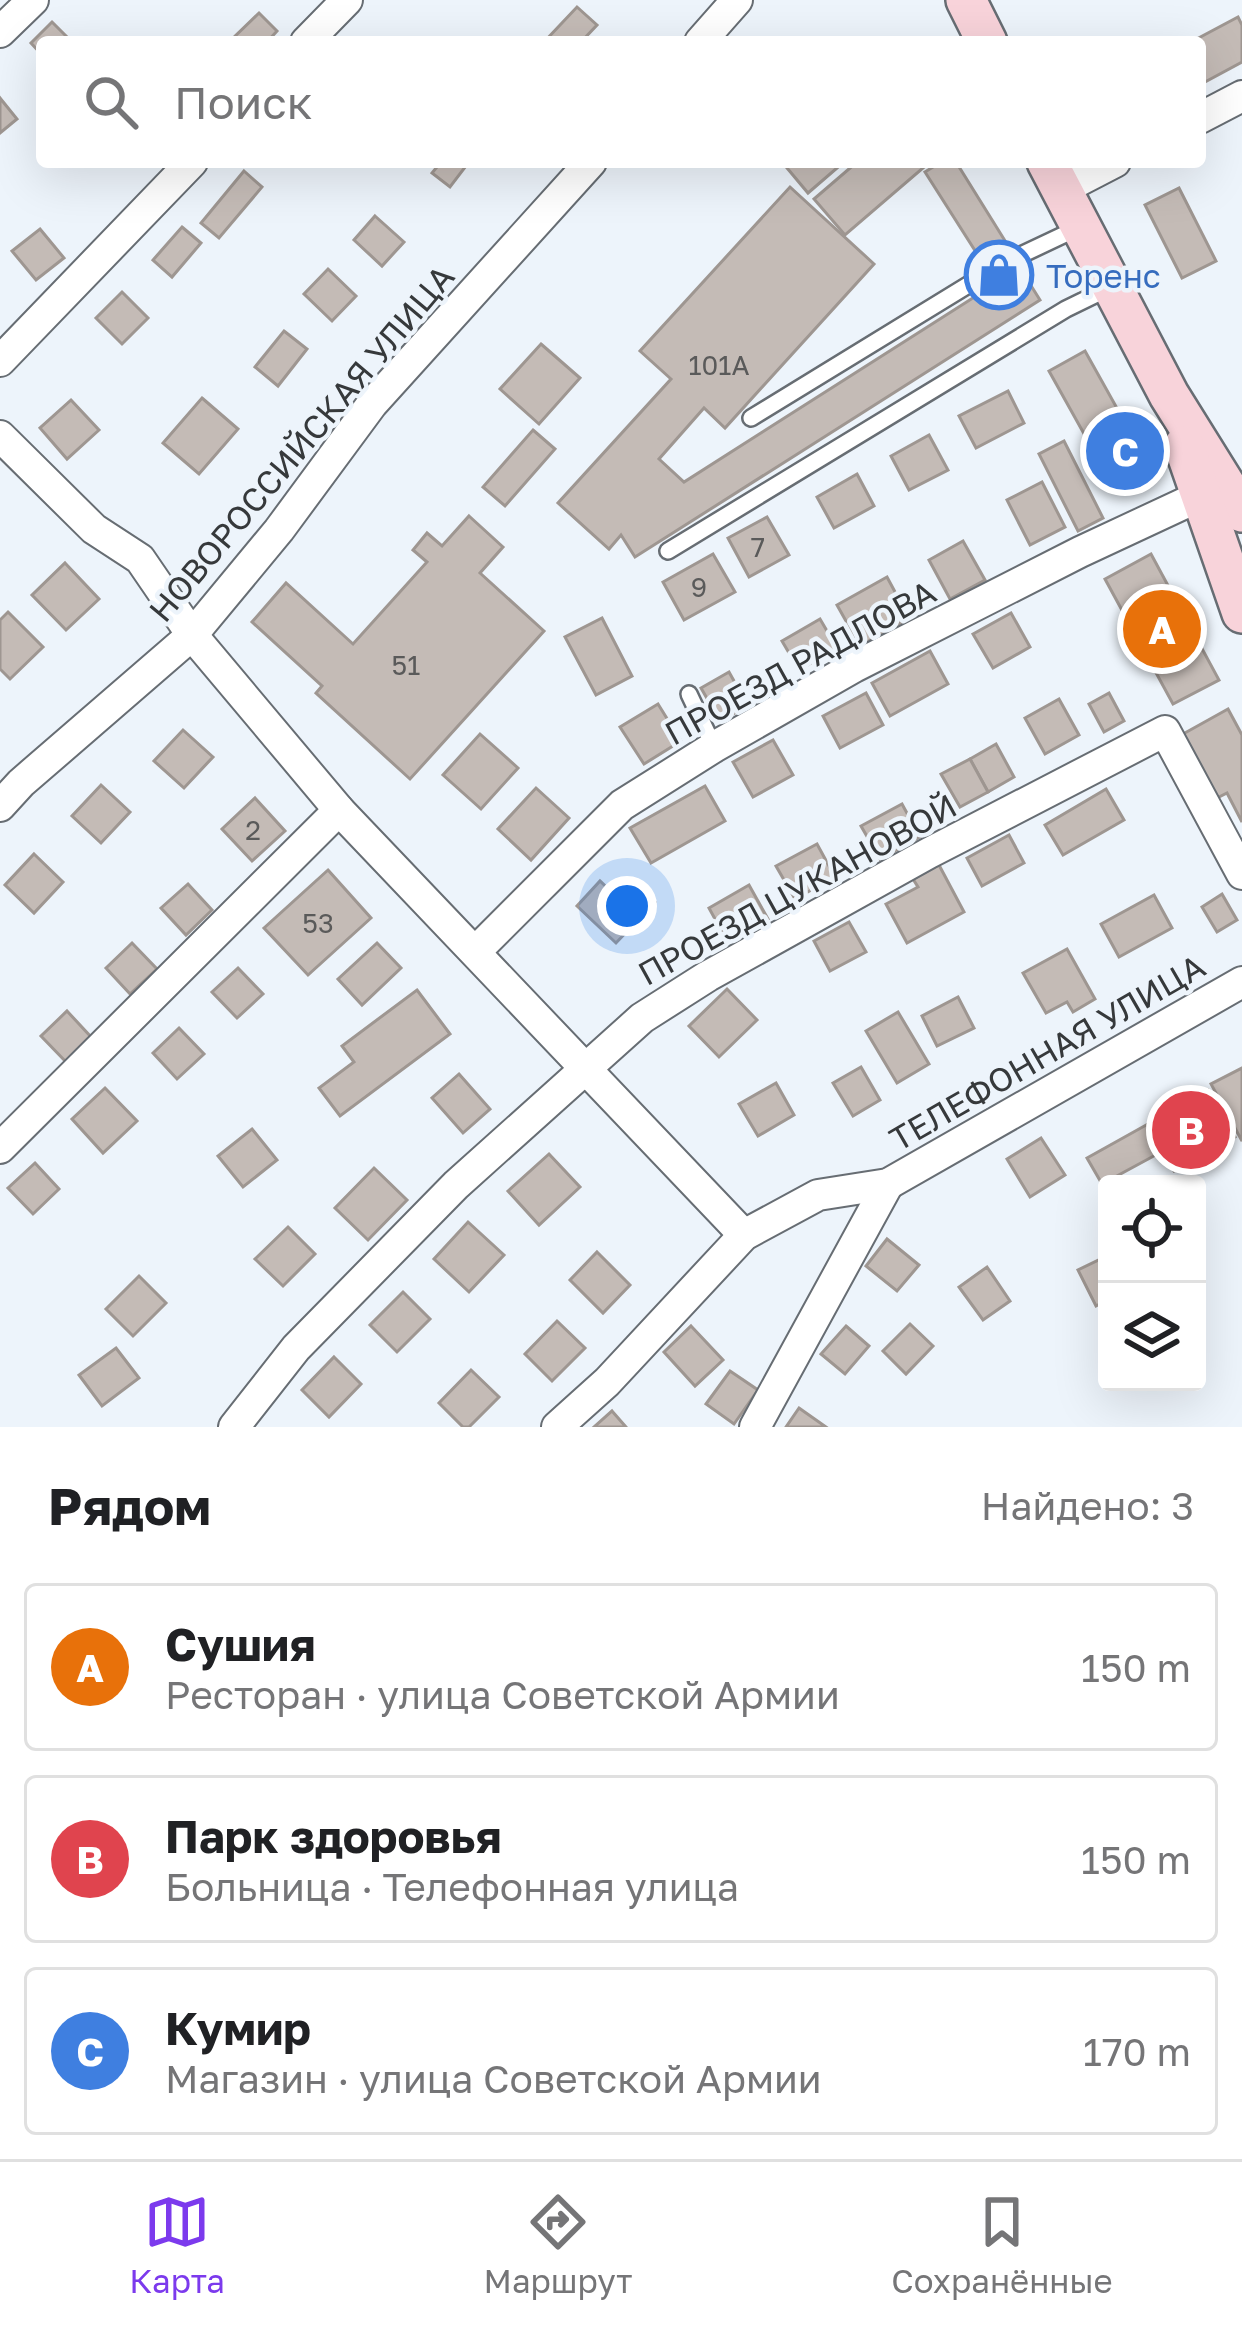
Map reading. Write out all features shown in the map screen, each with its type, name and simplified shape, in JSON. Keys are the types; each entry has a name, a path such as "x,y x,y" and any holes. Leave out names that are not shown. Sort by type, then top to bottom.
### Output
{"street":[{"path":"0,32 33,0"},
{"path":"312,36 346,0"},
{"path":"705,36 737,0"},
{"path":"966,0 984,36"},
{"path":"1206,115 1242,96"},
{"path":"0,361 185,168"},
{"name":"НОВОРОССИЙСКАЯ УЛИЦА","path":"0,806 192,635 279,530 372,404 586,168"},
{"path":"1089,168 1054,176 1169,395 1242,512"},
{"path":"1169,395 1242,613"},
{"path":"0,436 94,529 140,559 192,635 339,810 744,1235"},
{"name":"ПРОЕЗД РАДЛОВА","path":"477,950 622,805 854,668 1200,496"},
{"name":"ПРОЕЗД ЦУКАНОВОЙ","path":"234,1427 296,1348 456,1185 642,1018 708,976 929,854 1165,731 1242,874"},
{"path":"0,1148 339,810"},
{"name":"ТЕЛЕФОННАЯ УЛИЦА","path":"557,1427 607,1382 744,1235 818,1195 888,1184 1242,982"},
{"name":"ТЕЛЕФОННАЯ УЛИЦА","path":"755,1427 888,1184"}],"lane":[{"path":"751,418 1004,263 1080,227"},
{"path":"668,551 1066,309 1112,287"},
{"path":"689,694 714,748"}],"building":[{"path":"577,7 597,25 587,36 550,36"},
{"path":"259,13 277,31 272,36 235,36"},
{"path":"1238,17 1242,62 1206,81 1206,36 1202,36"},
{"path":"52,22 66,36 38,36"},
{"path":"0,98 17,119 0,133"},
{"path":"436,168 464,168 450,187 432,173"},
{"path":"787,168 837,168 808,193"},
{"path":"850,168 923,168 845,235 814,199"},
{"path":"960,168 1007,244 981,260 925,172"},
{"path":"244,171 262,187 219,238 201,223"},
{"path":"790,187 874,264 725,428 704,408 659,459 684,482 1020,268 1040,300 635,557 621,535 609,549 558,503 671,379 640,351"},
{"path":"1179,188 1216,261 1182,278 1145,205"},
{"path":"375,216 404,242 382,266 354,240"},
{"path":"182,227 201,243 172,277 153,260"},
{"path":"40,229 64,258 36,280 12,251"},
{"path":"328,269 356,296 332,321 304,294"},
{"path":"122,292 148,318 122,344 96,318"},
{"path":"284,331 307,349 278,386 255,367"},
{"path":"541,344 580,378 539,424 500,389"},
{"path":"1085,351 1137,444 1136,459 1107,475 1049,371"},
{"path":"1008,391 1024,423 976,448 959,416"},
{"path":"202,398 238,429 199,474 163,443"},
{"path":"71,400 99,430 67,459 40,428"},
{"path":"533,430 555,449 505,506 483,487"},
{"path":"929,435 948,470 909,490 891,456"},
{"path":"1064,441 1103,518 1078,531 1039,454"},
{"path":"857,474 874,506 834,528 817,497"},
{"path":"1042,482 1065,527 1030,545 1007,500"},
{"path":"469,516 503,547 480,573 544,631 410,779 316,693 322,686 252,622 286,583 353,644 427,562 413,550 427,533 442,546"},
{"path":"767,517 789,555 749,577 728,538"},
{"path":"963,541 985,580 950,599 929,560"},
{"path":"713,554 735,592 684,620 663,582"},
{"path":"1151,554 1219,680 1173,704 1105,579"},
{"path":"65,563 99,599 66,630 32,595"},
{"path":"887,577 909,618 860,646 837,605"},
{"path":"8,612 43,647 10,679 0,669 0,620"},
{"path":"1011,613 1030,647 993,668 973,634"},
{"path":"602,618 632,676 596,695 565,637"},
{"path":"820,619 837,648 799,670 782,641"},
{"path":"930,651 948,684 890,716 872,683"},
{"path":"729,672 748,706 720,721 701,688"},
{"path":"866,693 883,725 840,748 823,716"},
{"path":"1109,693 1124,721 1104,732 1089,704"},
{"path":"1059,699 1079,735 1045,754 1025,718"},
{"path":"658,704 681,741 644,764 620,727"},
{"path":"1228,709 1242,735 1242,822 1227,793 1217,798 1183,734"},
{"path":"183,730 213,757 184,788 154,761"},
{"path":"480,734 518,768 481,809 443,775"},
{"path":"773,740 793,775 753,797 733,762"},
{"path":"996,744 1014,777 988,792 970,759"},
{"path":"970,759 988,792 960,807 941,774"},
{"path":"101,785 130,812 101,843 72,816"},
{"path":"705,786 725,821 651,863 630,828"},
{"path":"536,788 569,818 531,860 498,829"},
{"path":"1106,789 1124,820 1063,855 1045,825"},
{"path":"255,798 285,831 252,861 222,829"},
{"path":"902,804 920,837 880,859 861,826"},
{"path":"1009,835 1024,863 982,886 967,858"},
{"path":"817,844 835,877 795,899 776,866"},
{"path":"34,854 63,882 34,913 5,885"},
{"path":"939,865 964,912 907,943 886,904 918,887 913,879"},
{"path":"328,870 371,918 308,975 264,928"},
{"path":"632,880 655,902 616,943 577,906 600,881 617,897"},
{"path":"188,884 212,910 186,935 161,908"},
{"path":"749,885 768,919 727,941 709,908"},
{"path":"1222,894 1237,920 1217,932 1202,907"},
{"path":"1154,895 1172,928 1119,957 1101,924"},
{"path":"849,922 866,952 830,971 814,941"},
{"path":"132,943 157,969 130,994 106,968"},
{"path":"377,943 401,968 362,1005 338,979"},
{"path":"1067,949 1095,999 1073,1012 1067,1002 1046,1013 1023,973"},
{"path":"238,968 263,994 237,1018 212,992"},
{"path":"727,989 757,1020 719,1057 689,1026"},
{"path":"417,990 450,1034 340,1116 319,1088 354,1062 342,1046"},
{"path":"958,997 974,1028 937,1046 922,1016"},
{"path":"67,1011 92,1038 66,1062 41,1036"},
{"path":"898,1012 929,1064 897,1083 866,1031"},
{"path":"179,1028 204,1054 177,1079 153,1053"},
{"path":"861,1067 880,1100 853,1116 833,1083"},
{"path":"1242,1068 1242,1141 1211,1084"},
{"path":"459,1074 490,1109 463,1133 432,1098"},
{"path":"776,1083 794,1115 758,1136 739,1104"},
{"path":"105,1088 137,1121 103,1153 72,1119"},
{"path":"1208,1090 1235,1137 1174,1171 1148,1124"},
{"path":"1148,1124 1163,1151 1119,1175 1098,1177 1087,1158"},
{"path":"252,1129 277,1160 243,1187 218,1156"},
{"path":"1041,1138 1065,1175 1030,1197 1007,1159"},
{"path":"549,1154 580,1187 539,1225 508,1191"},
{"path":"35,1163 59,1189 33,1214 8,1188"},
{"path":"374,1168 407,1200 368,1240 335,1208"},
{"path":"468,1222 504,1255 469,1292 434,1259"},
{"path":"288,1227 315,1254 283,1286 255,1259"},
{"path":"887,1239 919,1265 897,1291 866,1266"},
{"path":"597,1252 630,1285 603,1313 570,1280"},
{"path":"1098,1260 1096,1306 1078,1270"},
{"path":"987,1267 1010,1301 983,1320 959,1287"},
{"path":"139,1276 166,1303 133,1336 106,1309"},
{"path":"403,1292 430,1319 397,1352 370,1325"},
{"path":"557,1321 585,1348 552,1381 525,1354"},
{"path":"910,1324 933,1346 906,1374 883,1351"},
{"path":"691,1326 723,1360 695,1386 664,1352"},
{"path":"846,1326 869,1346 845,1374 821,1354"},
{"path":"116,1348 139,1378 102,1406 79,1375"},
{"path":"334,1357 361,1384 329,1417 302,1390"},
{"path":"471,1370 499,1397 469,1427 463,1427 439,1403"},
{"path":"730,1371 758,1390 734,1424 706,1404"},
{"path":"799,1408 826,1427 786,1427"},
{"path":"612,1411 626,1427 594,1427"}],"place":[{"name":"Торенс","path":"999,275"},
{"name":"Кумир","path":"1125,451"},
{"name":"Сушия","path":"1162,629"},
{"name":"Парк здоровья","path":"1191,1130"}]}
